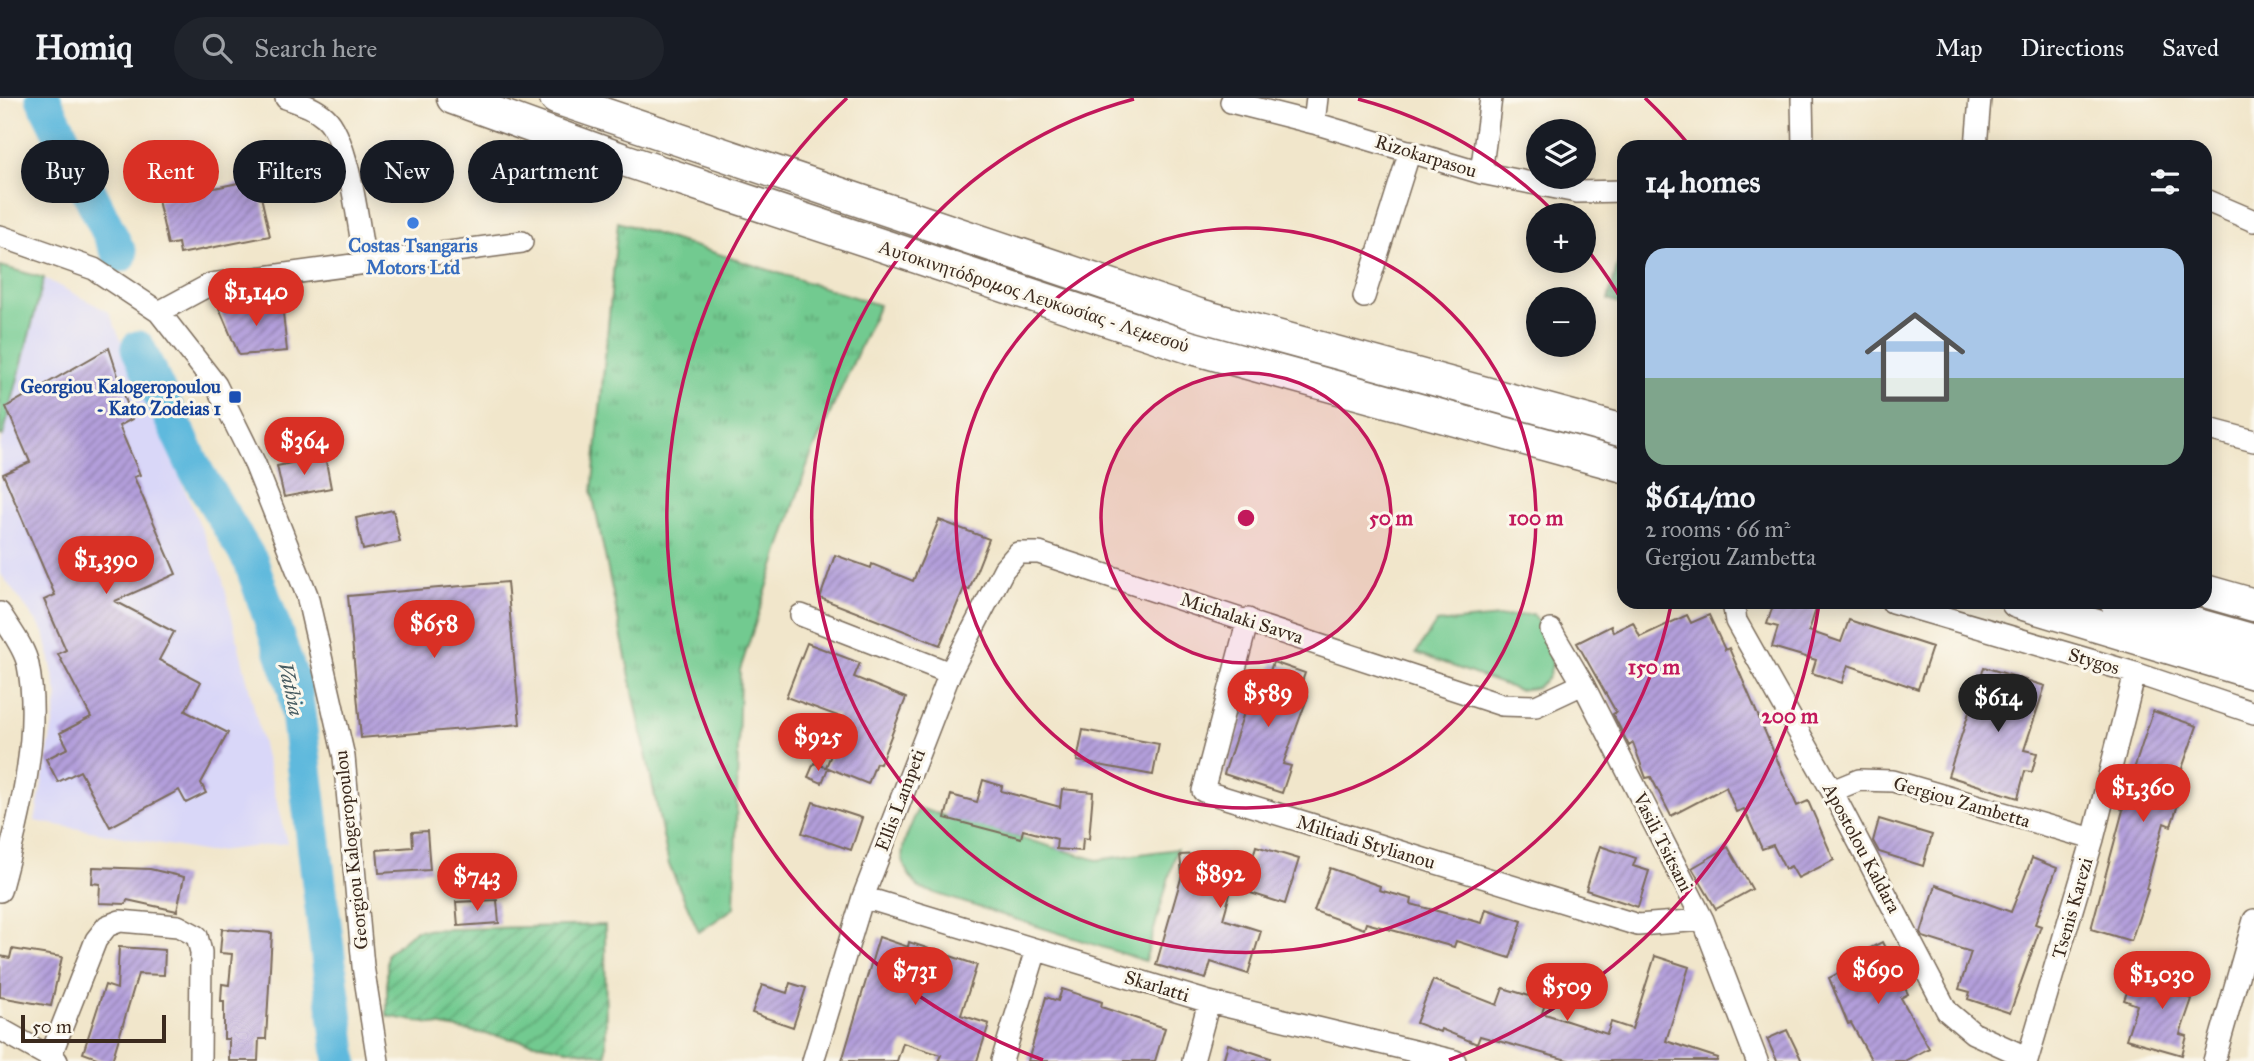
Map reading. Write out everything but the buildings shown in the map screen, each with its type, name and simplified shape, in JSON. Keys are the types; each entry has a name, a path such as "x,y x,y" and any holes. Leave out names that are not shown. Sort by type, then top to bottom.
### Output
{"highway":[{"name":"Αυτοκινητόδρομος Λευκωσίας - Λεμεσού","path":"453,98 624,160 1189,347 1617,464"},
{"name":"Αυτοκινητόδρομος Λευκωσίας - Λεμεσού","path":"556,98 1199,315 1617,430"},
{"path":"1189,347 1377,412 1617,483"},
{"path":"2212,593 2249,603"},
{"path":"2040,609 2254,673"},
{"path":"2113,609 2254,659"},
{"path":"2141,609 2254,641"}],"street":[{"path":"286,98 315,109 327,119 340,140 365,263"},
{"path":"1314,123 1317,98"},
{"path":"1481,173 1491,98"},
{"path":"1802,98 1803,140"},
{"path":"1977,140 1980,98"},
{"name":"Rizokarpasou","path":"1231,102 1314,123 1481,173 1577,192 1617,191"},
{"path":"1364,297 1410,151"},
{"path":"2212,203 2254,221"},
{"name":"Georgiou Kalogeropoulou","path":"0,236 93,269 159,312 216,385 254,464 307,595 344,757 363,966 379,1061"},
{"path":"159,312 211,284 522,242"},
{"path":"2212,430 2254,442"},
{"name":"Michalaki Savva","path":"1018,553 1039,553 1248,619 1503,705 1536,706 1583,684"},
{"name":"Ellis Lampeti","path":"813,1061 863,897 950,673 1004,569 1018,553"},
{"name":"Apostolou Kaldara","path":"1734,609 1736,621 1832,790 1947,1011 1973,1033 2028,1059"},
{"name":"Stygos","path":"1916,609 2136,673 2254,713"},
{"path":"0,613 28,662 33,723 7,841 0,891"},
{"path":"801,615 950,673"},
{"name":"Miltiadi Stylianou","path":"1248,619 1202,791 1637,925 1703,920"},
{"name":"Vasili Tsitsani","path":"1552,630 1583,684 1703,920 1757,1061"},
{"name":"Tsenis Karezi","path":"2028,1059 2093,839 2136,673"},
{"name":"Gergiou Zambetta","path":"1832,790 1859,780 1893,780 2093,839"},
{"name":"Skarlatti","path":"863,897 1209,1002 1455,1061"},
{"path":"2214,1061 2254,920"},
{"path":"0,1029 54,1059 96,940 107,926 120,921 178,926 197,936 201,952 200,1061"},
{"path":"1002,1061 1036,950"},
{"path":"1193,1061 1209,1002"}],"shaded area":[{"path":"44,278 109,312 222,577 287,843 207,852 35,821 58,697 44,632 0,573 0,446"}],"green space":[{"path":"618,222 879,305 809,460 740,670 734,908 699,932 669,865 592,493"},
{"path":"0,266 44,278 3,436 0,435"},
{"path":"1617,266 1617,303 1608,300"},
{"path":"1533,614 1550,641 1552,666 1548,678 1536,688 1518,690 1416,653 1436,623"},
{"path":"918,808 1097,860 1177,849 1145,961 919,888 910,877 903,858 905,841"},
{"path":"605,925 606,1056 387,1016 387,954 416,930"}],"waterway":[{"name":"Vathia","path":"43,98 120,255"},
{"name":"Vathia","path":"138,348 197,473 251,562 295,689 341,1061"}],"place":[{"name":"Costas Tsangaris Motors Ltd","path":"413,223"},
{"name":"Georgiou Kalogeropoulou - Kato Zodeias 1","path":"235,397"}]}
